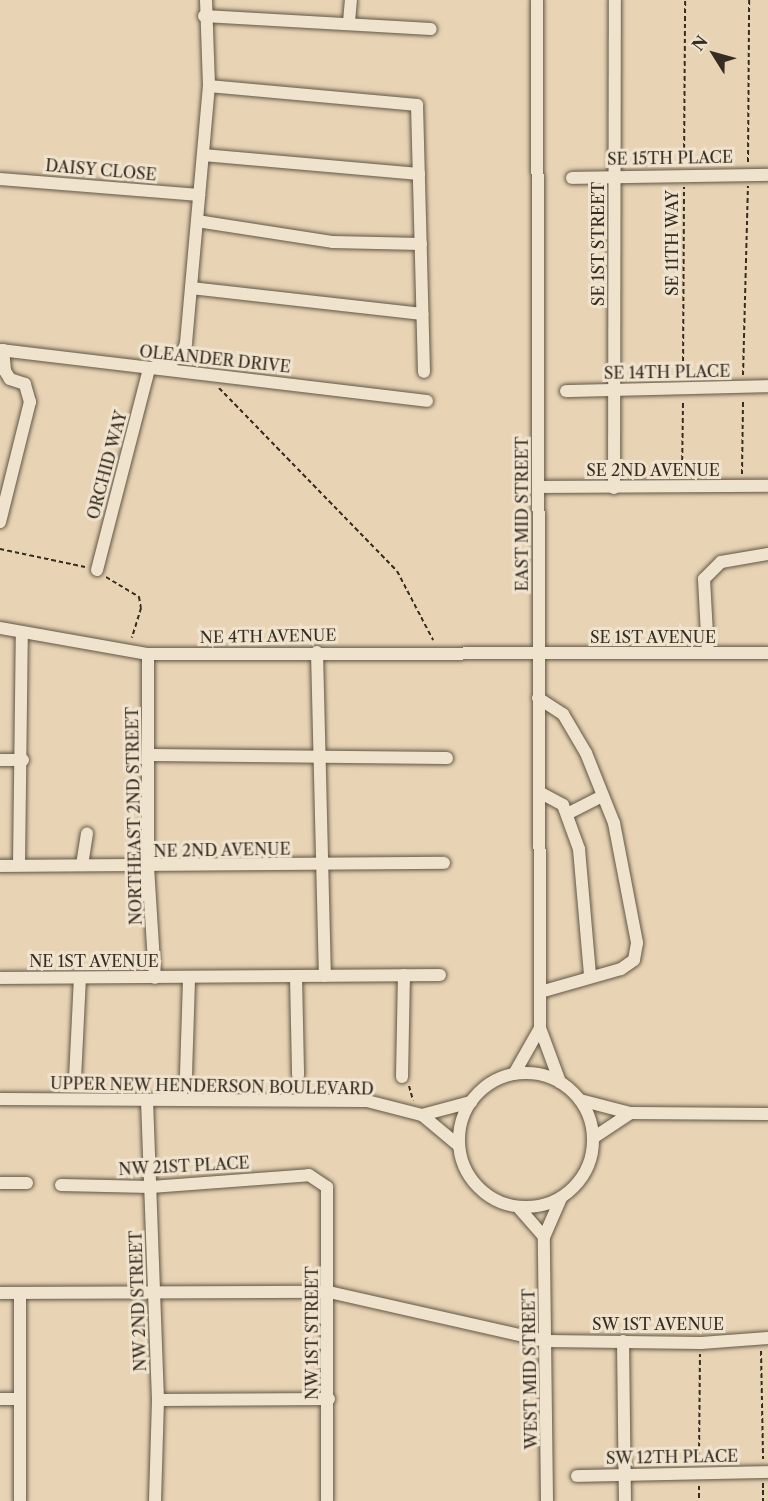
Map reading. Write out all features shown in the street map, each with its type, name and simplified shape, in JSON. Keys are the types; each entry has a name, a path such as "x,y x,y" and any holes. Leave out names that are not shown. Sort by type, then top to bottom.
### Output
{"street":[{"path":"149,369 181,357 191,288 209,86 204,16 206,0"},
{"path":"349,22 351,0"},
{"name":"EAST MID STREET","path":"537,0 540,1028 560,1082"},
{"name":"SE 1ST STREET","path":"614,488 615,0"},
{"path":"204,16 431,28"},
{"path":"209,86 417,105 424,372"},
{"path":"203,155 419,174"},
{"name":"SE 15TH PLACE","path":"572,178 614,175 768,175"},
{"name":"DAISY CLOSE","path":"0,179 199,195"},
{"path":"197,221 333,242 421,244"},
{"path":"191,288 423,314"},
{"path":"0,522 4,488 30,402 25,384 10,379 5,371 2,350"},
{"name":"OLEANDER DRIVE","path":"2,350 426,401"},
{"name":"ORCHID WAY","path":"97,570 149,369"},
{"name":"SE 14TH PLACE","path":"566,391 768,386"},
{"name":"SE 2ND AVENUE","path":"539,487 768,486"},
{"path":"708,653 704,579 721,562 768,554"},
{"name":"NE 4TH AVENUE","path":"0,628 148,654 438,651 538,653"},
{"path":"19,866 23,760 22,632"},
{"path":"317,652 325,976"},
{"name":"SE 1ST AVENUE","path":"538,653 768,653"},
{"name":"NORTHEAST 2ND STREET","path":"148,654 151,755 148,867 155,978"},
{"path":"538,698 563,714 614,823 637,943 634,960 540,992"},
{"path":"151,755 447,758"},
{"path":"0,760 23,760"},
{"path":"539,792 569,813 579,849 590,976"},
{"path":"569,813 603,796"},
{"path":"82,865 87,833"},
{"name":"NE 2ND AVENUE","path":"0,866 148,867 444,863"},
{"path":"402,1077 404,975"},
{"name":"NE 1ST AVENUE","path":"0,978 440,975"},
{"path":"296,976 298,1076"},
{"path":"75,1079 80,978"},
{"path":"186,1075 189,978"},
{"name":"EAST MID STREET","path":"514,1074 540,1028"},
{"path":"580,1100 593,1138 586,1171 561,1198 519,1208 500,1203 477,1187 462,1163 458,1145 471,1102 483,1089 514,1074 560,1082 580,1100 630,1113 768,1114"},
{"name":"UPPER NEW HENDERSON BOULEVARD","path":"0,1099 368,1101 422,1115 458,1145"},
{"name":"NW 2ND STREET","path":"147,1100 158,1400 155,1501"},
{"path":"422,1115 471,1102"},
{"path":"593,1138 630,1113"},
{"name":"NW 21ST PLACE","path":"61,1185 151,1187 309,1175"},
{"name":"NW 1ST STREET","path":"309,1175 327,1187 329,1292 327,1501"},
{"path":"0,1183 27,1183"},
{"name":"WEST MID STREET","path":"548,1501 544,1237 561,1198"},
{"path":"519,1208 544,1237"},
{"name":"SW 1ST AVENUE","path":"0,1293 329,1292 547,1341 701,1343 764,1338"},
{"path":"20,1294 20,1501"},
{"path":"623,1341 625,1501"},
{"path":"0,1399 20,1399"},
{"path":"158,1400 329,1399"},
{"name":"SW 12TH PLACE","path":"576,1476 765,1472"}],"path":[{"name":"SE 11TH WAY","path":"681,487 685,0"},
{"path":"742,486 749,0"},
{"path":"206,374 397,571 438,651"},
{"path":"0,549 97,570 139,597 141,608 128,650"},
{"path":"402,1077 413,1090 408,1111"},
{"path":"763,1501 765,1472 764,1338"},
{"path":"699,1501 701,1343"}]}
